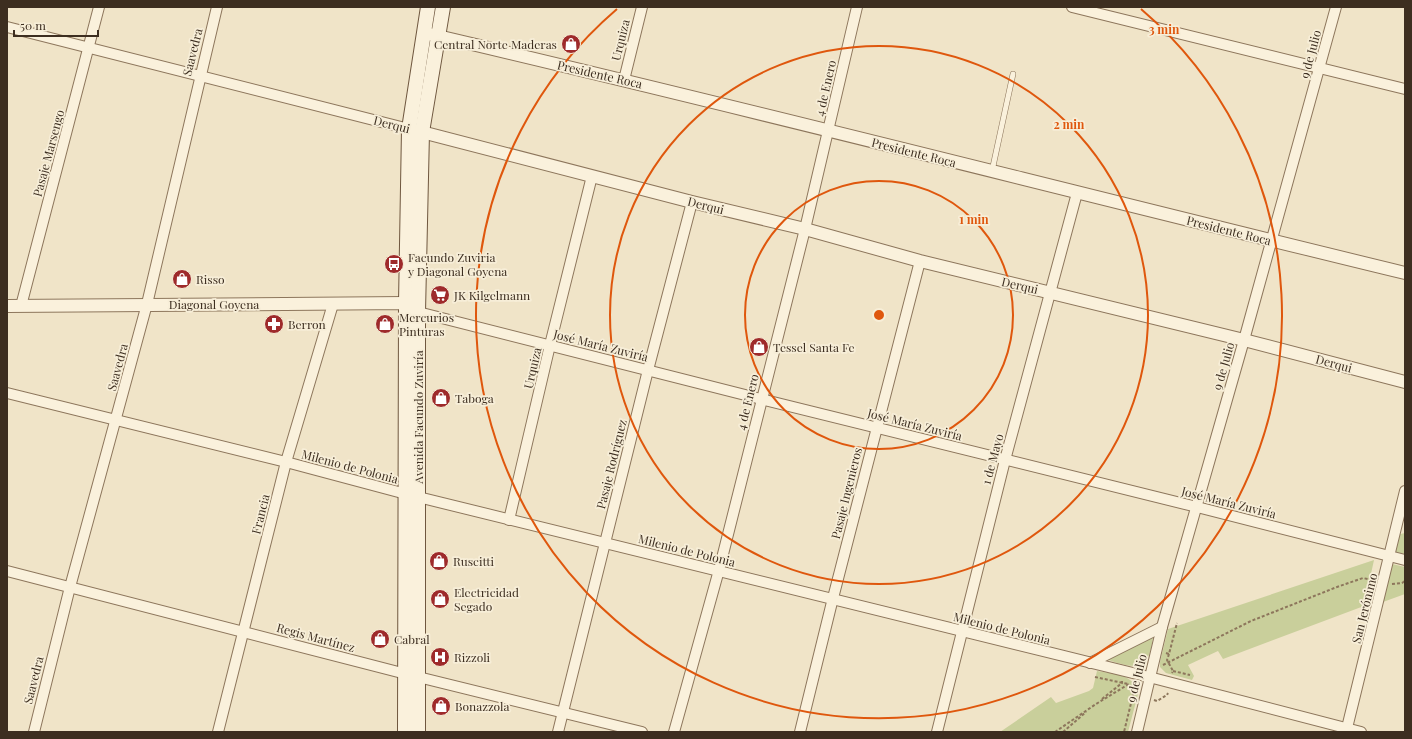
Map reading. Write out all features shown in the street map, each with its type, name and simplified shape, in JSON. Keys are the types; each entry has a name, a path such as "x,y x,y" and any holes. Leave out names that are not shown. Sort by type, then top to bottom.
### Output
{"main road":[{"name":"Avenida Facundo Zuviría","path":"412,496 406,303 416,130 430,34 428,7"},
{"name":"Avenida Facundo Zuviría","path":"430,34 443,7"},
{"name":"Avenida Facundo Zuviría","path":"405,732 411,675 412,496 418,312 416,130"},
{"name":"Avenida Facundo Zuviría","path":"411,675 418,732"}],"street":[{"name":"Pasaje Marsengo","path":"21,306 99,7"},
{"name":"Saavedra","path":"34,732 70,587 147,304 216,7"},
{"name":"Urquiza","path":"624,80 642,7"},
{"name":"4 de Enero","path":"674,732 719,570 805,229 857,7"},
{"path":"1072,7 1089,9 1405,89"},
{"name":"9 de Julio","path":"1137,732 1148,675 1244,340 1336,7"},
{"name":"Derqui","path":"7,27 416,130 692,202 805,229 920,261 1244,340 1405,382"},
{"name":"Presidente Roca","path":"430,34 624,80 1076,193 1405,272"},
{"name":"Urquiza","path":"509,520 592,176"},
{"name":"1 de Mayo","path":"937,732 1005,460 1076,193"},
{"name":"Pasaje Rodríguez","path":"558,732 648,370 692,202"},
{"name":"Pasaje Ingenieros","path":"800,732 876,428 920,261"},
{"path":"406,303 418,312"},
{"name":"Diagonal Goyena","path":"7,306 406,303"},
{"name":"Francia","path":"218,732 286,462 333,304"},
{"name":"José María Zuviría","path":"418,312 761,400 1197,507 1405,560"},
{"name":"Milenio de Polonia","path":"7,393 286,462 509,520 833,598 1090,663 1148,675 1347,730 1362,732"},
{"name":"San Jerónimo","path":"1347,730 1405,491"},
{"name":"Regis Martínez","path":"7,571 411,675 642,732"},
{"path":"1090,663 1162,626"}],"lane":[{"path":"992,172 1013,74"}],"path":[{"path":"1055,732 1128,684 1251,622 1336,587 1363,578"},
{"path":"1173,671 1190,675"},
{"path":"1095,677 1128,684"},
{"path":"1124,732 1133,695 1128,684"}],"green space":[{"path":"1405,533 1405,554 1392,551 1396,535"},
{"path":"1374,560 1364,606 1223,659 1218,651 1188,665 1194,676 1192,680 1166,673 1160,667 1168,629"},
{"path":"1392,564 1405,567 1405,594 1383,602"},
{"path":"1153,637 1149,654 1144,663 1129,666 1108,660"},
{"path":"1097,671 1123,676 1133,682 1136,687 1138,694 1128,732 1000,732 1051,697 1056,703 1089,691 1093,688"}],"place":[{"name":"Central Norte Maderas","path":"571,44"},
{"name":"Facundo Zuviria y Diagonal Goyena","path":"394,264"},
{"name":"Risso","path":"182,279"},
{"name":"JK Kilgelmann","path":"440,295"},
{"name":"Berron","path":"274,324"},
{"name":"Mercurios Pinturas","path":"385,324"},
{"name":"Tessel Santa Fe","path":"759,347"},
{"name":"Taboga","path":"441,398"},
{"name":"Ruscitti","path":"439,561"},
{"name":"Electricidad Segado","path":"440,599"},
{"name":"Cabral","path":"380,639"},
{"name":"Rizzoli","path":"440,657"},
{"name":"Bonazzola","path":"441,706"}]}
